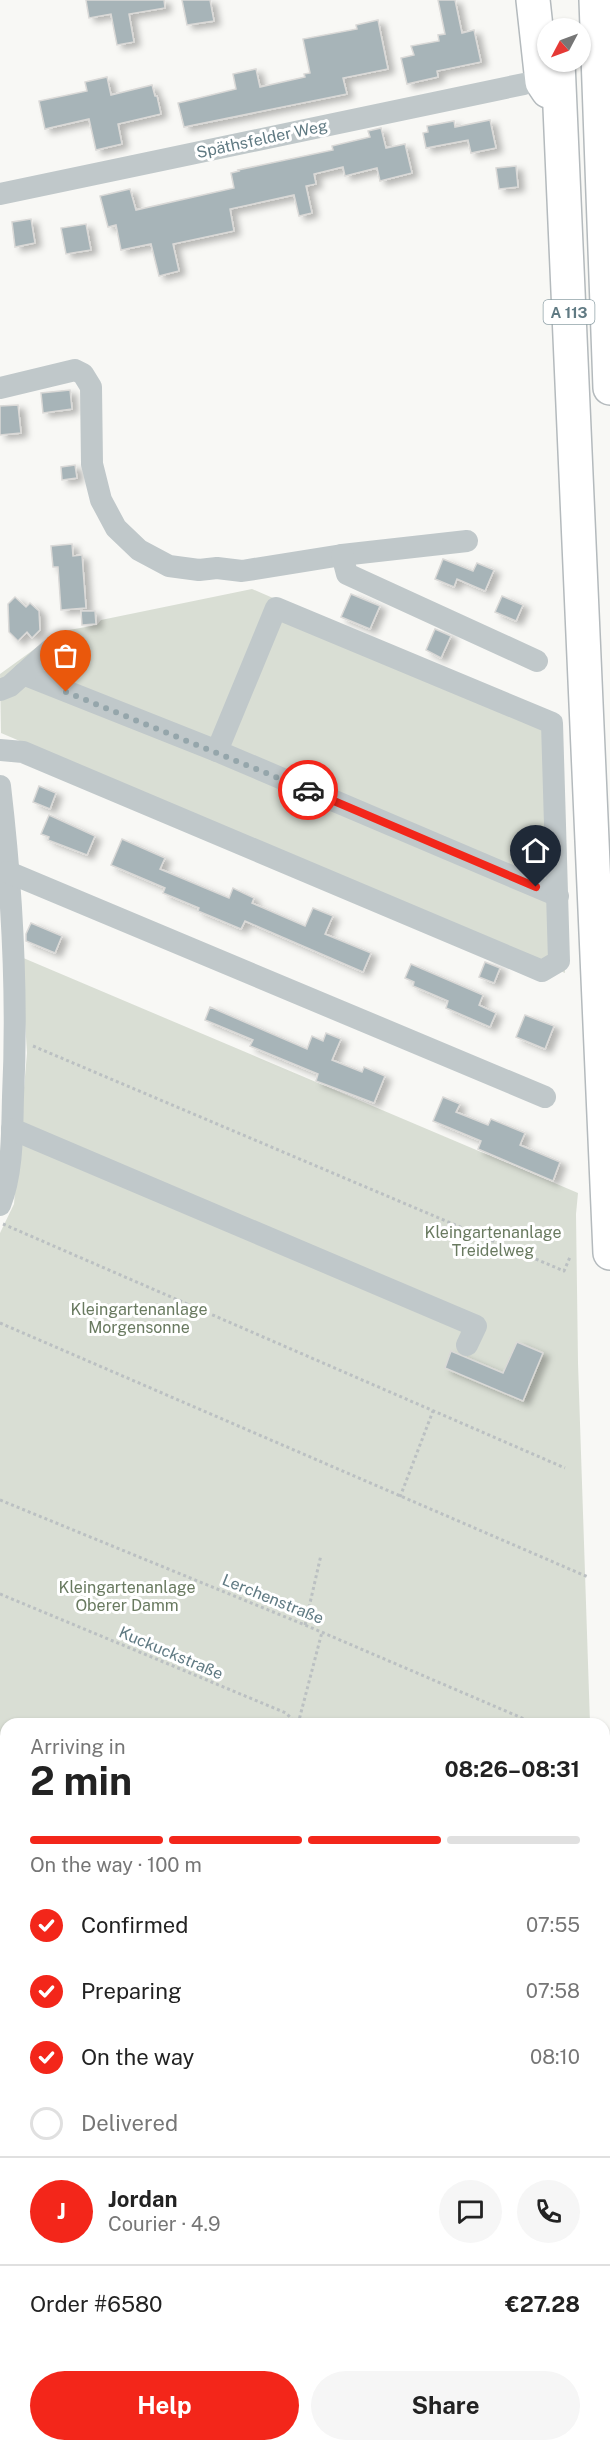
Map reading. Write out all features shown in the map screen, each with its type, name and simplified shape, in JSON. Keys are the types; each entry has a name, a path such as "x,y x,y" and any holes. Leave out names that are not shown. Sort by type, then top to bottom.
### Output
{"highway":[{"path":"533,0 542,82 560,110"},
{"path":"556,0 557,18"},
{"name":"A 113","path":"596,0 610,388"},
{"name":"A 113","path":"558,72 610,1254"}],"street":[{"name":"Späthsfelder Weg","path":"0,194 524,84"},
{"path":"0,388 75,370 83,374 91,387 92,464 101,500 116,528 124,536 139,550 168,566 199,570 217,568 242,571 342,555 466,541"},
{"path":"342,555 347,574 537,661"},
{"path":"0,750 23,752 542,971 559,961 552,723 276,608 217,751"},
{"path":"0,690 10,686 50,650"},
{"path":"23,674 217,751 558,896"},
{"path":"0,792 8,872 5,904 16,1039 7,1093 8,1176 0,1205"},
{"path":"8,872 545,1097"},
{"path":"8,1140 476,1326 467,1345"}],"path":[{"path":"16,1039 564,1271 570,1257"},
{"path":"0,1223 565,1468"},
{"path":"0,1323 588,1577"},
{"path":"400,1497 432,1411"},
{"name":"Lerchenstraße","path":"0,1500 305,1624 522,1718"},
{"path":"305,1624 321,1555"},
{"name":"Kuckuckstraße","path":"0,1594 286,1713 291,1718"},
{"path":"299,1718 322,1632"}],"green space":[{"path":"252,589 554,720 565,973 1,733 0,674 58,632 97,625 101,620"},
{"path":"21,957 578,1193 576,1214 578,1363 590,1718 0,1718 0,1233 14,1204 27,1053"}],"building":[{"path":"86,0 164,0 165,8 129,14 134,42 117,45 111,14 89,18"},
{"path":"182,0 210,0 214,21 187,25"},
{"path":"438,0 455,0 462,33 474,30 481,62 437,71 438,77 407,84 401,58 414,55 411,46 439,41 438,35 445,34"},
{"path":"378,20 388,69 343,78 347,94 184,127 178,103 236,89 233,74 256,69 260,87 305,77 304,74 310,73 303,39 357,29 356,25"},
{"path":"107,77 111,95 152,85 161,114 118,124 122,144 96,150 89,119 45,129 39,101 87,91 85,82"},
{"path":"490,120 496,148 471,153 468,140 426,148 423,133 428,132 427,126 454,121 455,127"},
{"path":"381,128 386,148 405,144 412,173 380,181 377,168 345,176 343,167 314,174 316,184 306,186 312,213 299,216 294,195 230,209 234,231 173,244 179,271 159,276 151,244 121,250 116,225 108,227 100,196 130,189 136,210 234,188 231,173 238,170 333,150 332,146 370,137 368,131"},
{"path":"516,166 518,187 499,189 496,168"},
{"path":"31,219 35,243 15,247 12,222"},
{"path":"86,224 91,250 66,254 61,228"},
{"path":"70,390 72,409 43,413 41,393"},
{"path":"18,405 21,433 0,435 0,406"},
{"path":"75,465 77,478 62,480 61,467"},
{"path":"72,544 73,556 82,555 86,608 61,610 58,567 53,567 51,546"},
{"path":"443,559 473,571 477,563 494,570 485,591 457,579 454,587 435,579"},
{"path":"351,594 380,606 370,629 341,617"},
{"path":"502,596 523,605 516,621 495,612"},
{"path":"15,597 26,607 30,603 39,611 40,630 32,638 27,632 18,641 9,632 8,604"},
{"path":"81,611 95,611 96,624 82,625"},
{"path":"435,629 451,636 441,658 426,650"},
{"path":"39,786 56,793 50,809 33,802"},
{"path":"49,815 95,836 87,855 48,840 49,837 41,834"},
{"path":"122,839 165,858 160,869 229,898 233,888 254,898 252,903 305,926 313,908 333,916 325,934 371,953 363,972 245,921 241,929 198,911 199,908 163,893 165,888 111,865"},
{"path":"31,923 62,936 55,953 26,941 26,934"},
{"path":"485,962 500,968 494,983 479,977"},
{"path":"411,964 483,995 479,1005 496,1013 490,1027 446,1008 448,1001 413,986 414,982 405,978"},
{"path":"210,1007 307,1049 312,1036 323,1041 326,1033 341,1039 332,1060 362,1072 364,1067 385,1076 374,1103 316,1081 318,1074 250,1046 253,1040 205,1020"},
{"path":"525,1015 554,1026 545,1049 516,1037"},
{"path":"443,1097 460,1104 456,1112 488,1125 491,1119 525,1133 520,1145 560,1162 553,1181 478,1149 481,1141 433,1121"},
{"path":"517,1342 543,1353 523,1401 445,1368 451,1351 503,1373"}],"way so far":[{"path":"66,692 217,751 308,790"}],"route":[{"path":"308,790 536,887"}],"park label":[{"name":"Kleingartenanlage Treidelweg","path":"493,1241"},
{"name":"Kleingartenanlage Morgensonne","path":"139,1318"},
{"name":"Kleingartenanlage Oberer Damm","path":"127,1596"}]}
